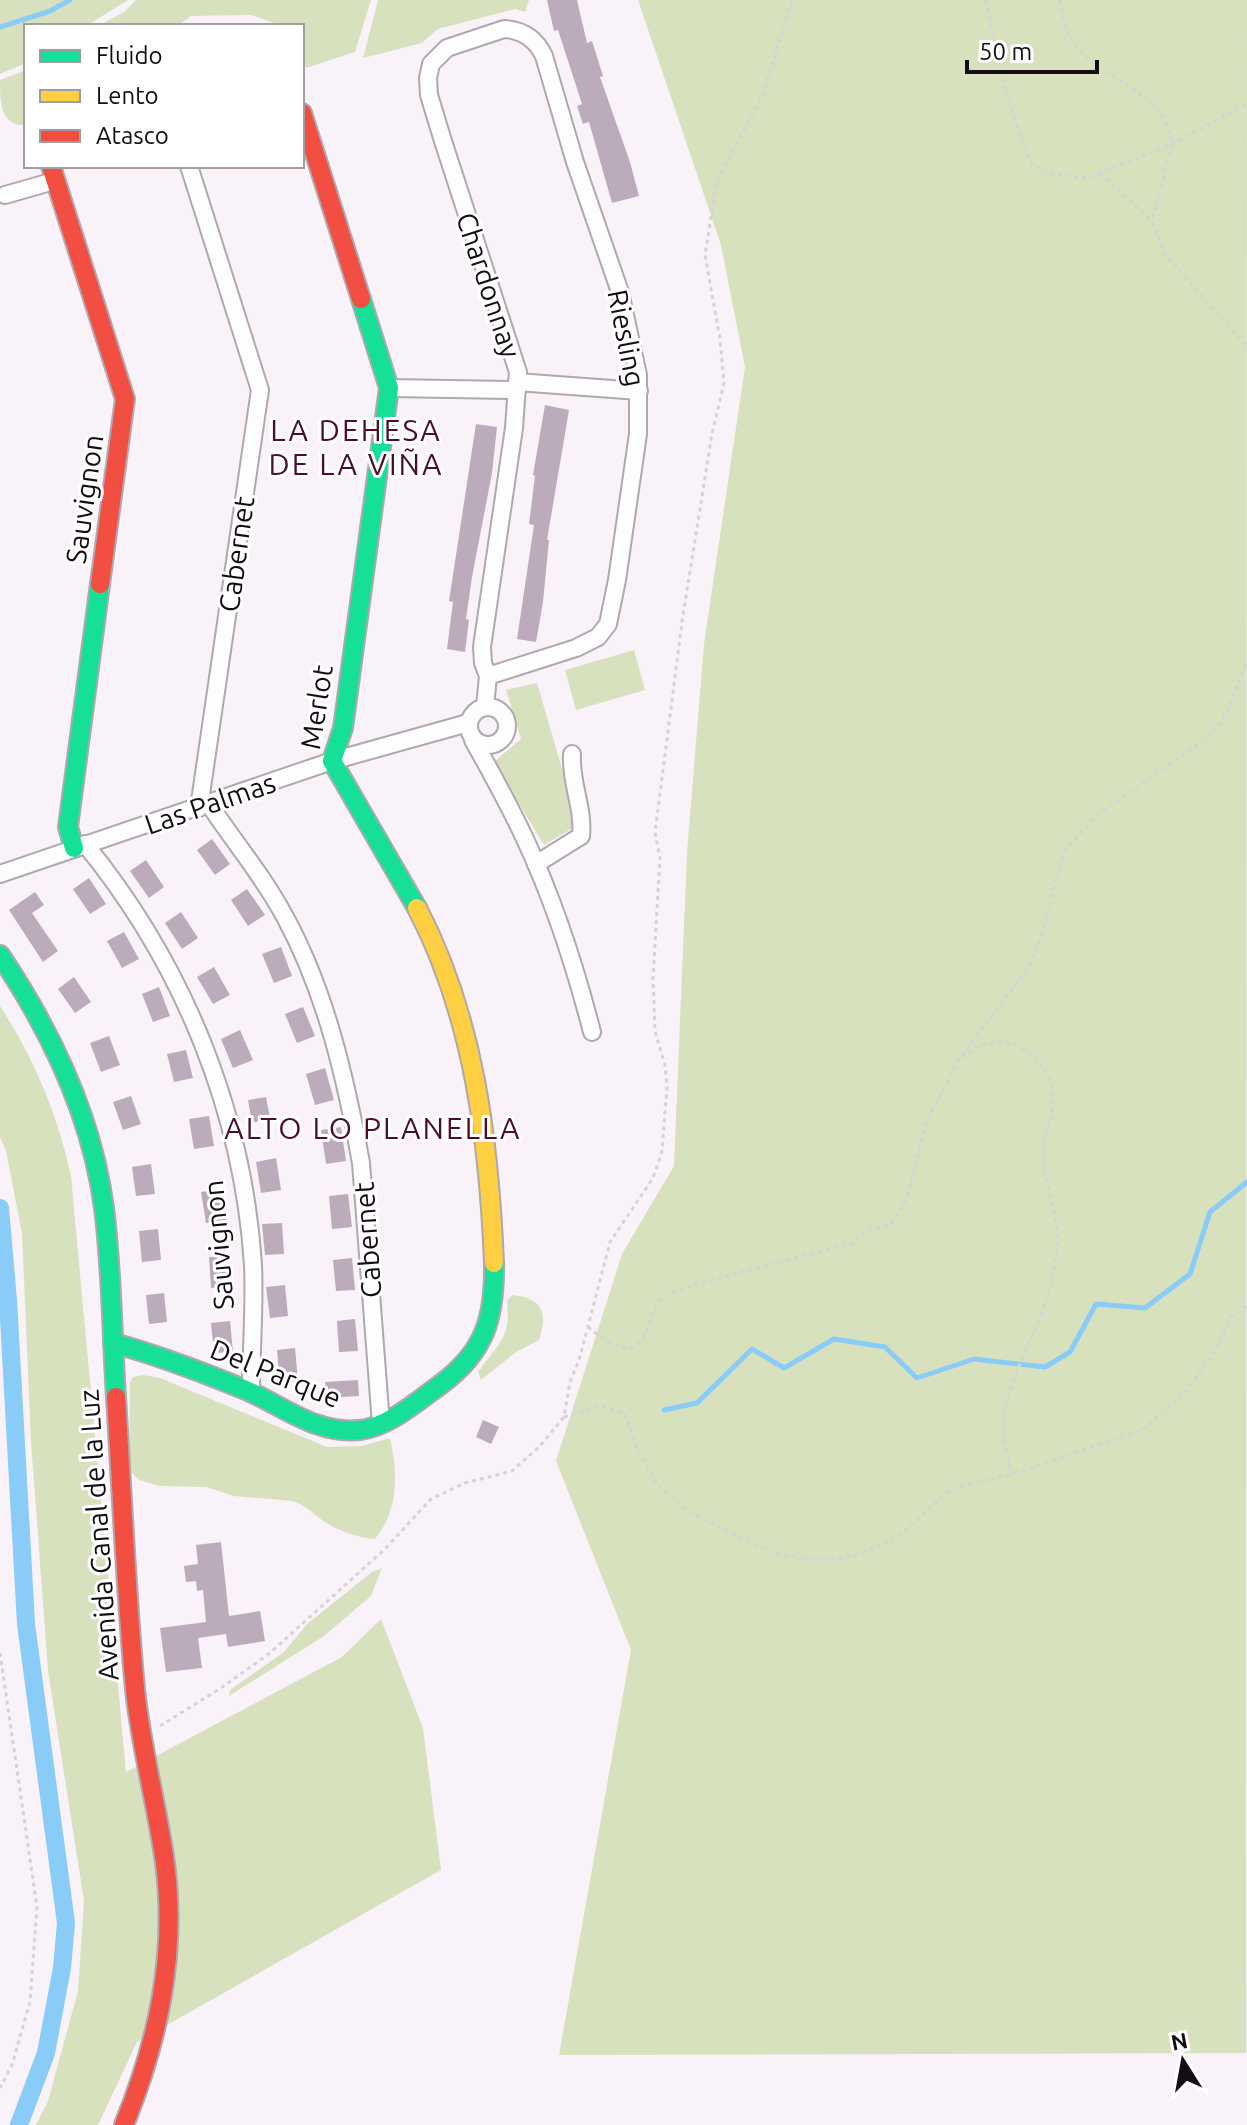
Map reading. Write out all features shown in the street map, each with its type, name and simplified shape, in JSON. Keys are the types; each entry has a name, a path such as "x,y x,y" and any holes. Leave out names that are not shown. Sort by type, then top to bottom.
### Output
{"street":[{"name":"Riesling","path":"477,37 513,29 525,34 541,49 575,162 620,292 634,350 639,391 634,464 608,624 598,637 576,648 488,676"},
{"name":"Chardonnay","path":"477,37 440,52 431,64 427,86 518,372 514,428 482,647 488,676 485,707"},
{"name":"Merlot","path":"304,119 389,388 343,728 332,761 427,926 448,976 468,1041 483,1120 496,1282 484,1338"},
{"name":"Cabernet","path":"190,168 260,390 204,806 285,916 303,955 332,1036 361,1163 381,1424"},
{"path":"5,195 53,174"},
{"name":"Sauvignon","path":"53,174 125,399 68,827 80,846 124,897 166,965 192,1016 222,1097 234,1140 249,1226 253,1269 251,1393"},
{"path":"389,388 517,386 639,391"},
{"path":"473,740 484,746 496,744 507,730 502,713 485,707"},
{"name":"Las Palmas","path":"0,874 332,761 468,723 474,712 485,707"},
{"path":"468,723 473,740 536,864 568,948 592,1032"},
{"path":"536,864 581,836 583,820 571,765 572,754"},
{"name":"Avenida Canal de la Luz","path":"0,955 49,1033 74,1089 89,1136 104,1208 124,1546 140,1738 165,1862 169,1920 169,1953 162,2009 152,2052 124,2125"},
{"name":"Del Parque","path":"113,1343 251,1393 278,1405 294,1417 320,1427 362,1430 381,1424 437,1389 484,1338"}],"path":[{"path":"140,1738 221,1688 270,1653 385,1549 431,1499 465,1483 512,1471 539,1447 564,1417 570,1382 580,1357 610,1242 653,1178 662,1151 667,1087 665,1065 655,1031 653,978 660,858 655,832 683,615 712,434 724,383 720,339 705,255 717,180 762,97 792,0"},
{"path":"986,0 1001,81 1032,165 1053,174 1087,178 1172,144 1247,104"},
{"path":"1059,0 1071,40 1100,68 1156,106 1171,134 1172,144 1152,221"},
{"path":"1100,173 1152,221 1165,254 1247,346"},
{"path":"588,1327 610,1345 626,1348 639,1344 658,1302 669,1295 692,1285 852,1243 871,1229 890,1225 908,1193 926,1123 959,1059 1030,965 1041,937 1064,851 1100,813 1204,740 1219,726 1247,661"},
{"path":"959,1059 986,1043 1004,1042 1021,1046 1046,1071 1052,1088 1053,1106 1043,1139 1043,1156 1057,1226 1057,1244 1045,1303 1010,1387 1003,1418 1012,1474"},
{"path":"564,1417 600,1406 625,1414 638,1451 658,1486 689,1512 772,1553 812,1560 838,1559 865,1552 901,1535 950,1489 1012,1474 1143,1430 1182,1396 1214,1353 1230,1317 1247,1306"},
{"path":"0,1653 37,1907 30,2002 12,2065 0,2088"}],"green space":[{"path":"0,0 128,0 89,24 24,24 24,64 0,74"},
{"path":"136,0 371,0 355,52 306,68 304,24 277,24 251,15 191,16 180,24 102,24 124,12"},
{"path":"378,0 529,0 525,12 515,9 438,29 422,43 363,58"},
{"path":"638,0 1247,0 1246,2053 559,2055 631,1650 556,1461 622,1254 674,1166 687,853 704,644 745,367 721,245"},
{"path":"24,71 24,126 15,124 6,116 1,103 0,80"},
{"path":"634,650 645,690 576,710 565,670"},
{"path":"537,683 574,810 573,828 544,845 494,762 521,739 506,690"},
{"path":"0,1006 24,1046 43,1088 71,1176 126,1772 342,1657 381,1619 423,1728 441,1870 137,2042 98,2125 36,2125 48,2101 78,1991 84,1901 48,1671 31,1442 22,1233 6,1151 0,1137"},
{"path":"512,1295 531,1300 540,1308 543,1322 539,1340 516,1352 481,1380 478,1372 505,1333 507,1301"},
{"path":"133,1377 160,1378 327,1447 362,1446 390,1438 394,1491 383,1528 375,1539 362,1537 331,1525 292,1501 234,1496 206,1487 160,1486 139,1480 130,1471 129,1463 130,1382"},
{"path":"382,1568 371,1596 324,1636 229,1696 230,1690 284,1652 307,1624 372,1572"}],"building":[{"path":"547,0 577,0 587,43 592,41 603,76 600,77 639,196 612,203 589,122 583,124 577,106 582,104 558,30 554,31"},
{"path":"545,405 569,410 547,540 543,602 536,642 517,639 534,525 529,524 533,475"},
{"path":"476,424 497,427 466,619 469,620 465,652 447,649 453,602 449,601"},
{"path":"212,839 230,864 215,875 197,850"},
{"path":"146,860 164,887 149,898 130,871"},
{"path":"89,878 106,904 90,914 73,889"},
{"path":"247,889 265,915 248,926 231,900"},
{"path":"35,892 44,905 32,913 58,951 43,962 9,910"},
{"path":"181,912 198,938 182,949 165,923"},
{"path":"124,932 139,959 122,968 107,941"},
{"path":"281,947 292,976 274,983 262,954"},
{"path":"214,967 230,995 213,1004 197,977"},
{"path":"74,977 91,1002 75,1013 58,989"},
{"path":"159,987 170,1016 153,1022 142,994"},
{"path":"303,1007 315,1036 297,1043 285,1014"},
{"path":"240,1030 253,1060 233,1068 221,1039"},
{"path":"109,1036 120,1065 101,1072 90,1043"},
{"path":"186,1050 193,1078 174,1082 167,1054"},
{"path":"325,1068 334,1100 315,1105 306,1074"},
{"path":"131,1096 141,1124 123,1130 113,1102"},
{"path":"266,1097 270,1118 252,1123 248,1100"},
{"path":"209,1116 214,1146 194,1149 189,1119"},
{"path":"341,1127 346,1161 326,1164 321,1130"},
{"path":"276,1158 281,1190 261,1193 256,1162"},
{"path":"151,1164 155,1194 136,1196 132,1167"},
{"path":"221,1189 226,1220 206,1223 201,1192"},
{"path":"348,1194 352,1227 332,1229 329,1196"},
{"path":"282,1223 284,1254 265,1255 262,1224"},
{"path":"158,1229 161,1260 142,1262 139,1231"},
{"path":"226,1256 229,1287 211,1288 209,1257"},
{"path":"352,1258 355,1290 336,1291 333,1260"},
{"path":"285,1285 288,1316 270,1318 266,1287"},
{"path":"164,1293 167,1322 149,1324 146,1295"},
{"path":"355,1319 358,1351 339,1352 337,1321"},
{"path":"230,1321 233,1352 214,1353 211,1323"},
{"path":"295,1348 298,1381 280,1383 277,1350"},
{"path":"358,1380 359,1396 326,1398 325,1382"},
{"path":"483,1420 499,1427 491,1444 476,1437"},
{"path":"221,1542 229,1616 260,1611 265,1641 228,1647 226,1634 198,1638 202,1668 166,1672 160,1628 206,1622 203,1590 197,1591 196,1581 186,1582 184,1566 198,1564 196,1545"}],"waterway":[{"path":"0,27 50,11 70,0"},
{"path":"664,1410 697,1403 752,1349 784,1368 834,1339 885,1347 917,1378 974,1359 1045,1367 1070,1352 1096,1304 1145,1308 1190,1274 1210,1212 1247,1182"},
{"path":"0,1208 26,1624 66,1923 62,1968 46,2053 19,2125"}],"traffic: fast":[{"path":"361,299 389,388 343,728 332,761 417,908"},
{"path":"74,848 68,827 100,584"},
{"path":"0,955 52,1044 90,1140 107,1231 116,1397"},
{"path":"113,1343 229,1383 315,1424 344,1430 371,1428 392,1419 412,1405 468,1360 489,1317 494,1263"}],"traffic: slow":[{"path":"417,908 452,992 475,1081 488,1171 494,1263"}],"traffic: jam":[{"path":"304,119 361,299"},
{"path":"52,168 125,399 100,584"},
{"path":"116,1397 135,1689 162,1841 168,1897 162,1997 146,2062 124,2125"}],"district":[{"name":"LA DEHESA DE LA VIÑA","path":"356,447"},
{"name":"ALTO LO PLANELLA","path":"373,1128"}]}
